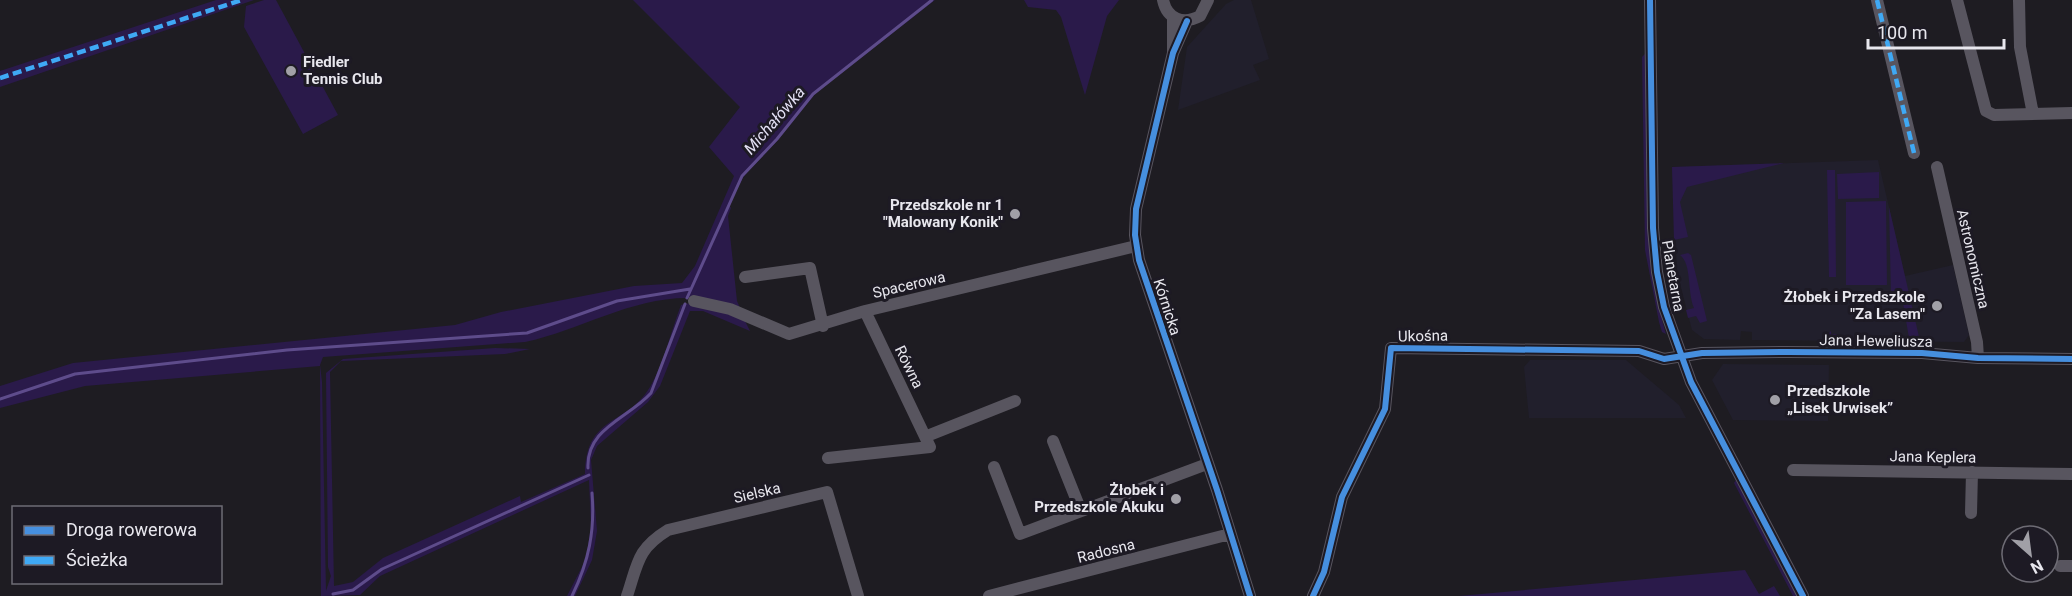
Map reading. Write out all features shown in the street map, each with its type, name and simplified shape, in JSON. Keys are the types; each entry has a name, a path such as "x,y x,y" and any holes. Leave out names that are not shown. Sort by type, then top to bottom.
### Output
{"street":[{"path":"1163,0 1165,8 1173,17 1187,21 1200,16 1208,0"},
{"name":"Planetarna","path":"1650,0 1655,256 1664,307 1680,356 1697,396 1803,596"},
{"path":"1877,0 1914,153"},
{"path":"1957,0 1986,111 1994,115 2072,113"},
{"path":"2019,0 2020,47 2033,114"},
{"name":"Kórnicka","path":"1173,17 1173,53"},
{"name":"Kórnicka","path":"1187,21 1173,53 1136,210 1136,246 1250,596"},
{"name":"Astronomiczna","path":"1937,167 1977,342 1978,358"},
{"name":"Spacerowa","path":"694,301 730,309 789,334 824,326 865,311 1136,246"},
{"path":"745,277 810,268 824,326"},
{"name":"Równa","path":"865,311 927,436"},
{"name":"Ukośna","path":"1312,596 1324,572 1342,497 1385,409 1391,348 1639,351 1664,359 1680,356"},
{"name":"Jana Heweliusza","path":"1680,356 1734,352 1822,352 2072,359"},
{"path":"828,458 930,447 927,436 1015,401"},
{"path":"1053,441 1081,511"},
{"path":"994,467 1020,534 1208,464"},
{"name":"Jana Keplera","path":"1793,470 2072,474"},
{"path":"1971,513 1972,472"},
{"name":"Sielska","path":"627,596 642,550 650,541 668,530 827,492 858,596"},
{"name":"Radosna","path":"989,596 1230,534"}],"shaded area":[{"path":"216,0 254,0 0,87 0,71"},
{"name":"Fiedler Tennis Club","path":"264,0 276,0 338,115 303,134 244,27 246,6"},
{"path":"633,0 935,0 815,94 778,140 744,176 729,205 731,208 728,216 737,301 742,312 698,299 670,299 628,308 546,337 525,342 323,357 320,365 326,591 331,576 328,567 326,373 343,359 495,348 530,349 505,354 341,361 330,372 334,586 353,582 383,558 520,496 521,502 585,474 587,455 592,441 609,423 640,400 650,387 681,305 705,305 743,317 750,331 703,311 690,311 660,386 648,402 597,446 591,460 597,531 592,560 575,596 567,596 586,559 591,527 589,480 380,576 360,595 321,596 320,366 85,386 0,408 0,386 73,363 455,325 501,312 634,286 682,283 695,266 734,176 709,147 740,107"},
{"path":"1024,0 1119,0 1107,16 1085,95 1061,17 1056,10 1028,7"},
{"path":"1234,0 1251,0 1269,59 1253,65 1260,80 1178,110 1187,47 1226,4"},
{"path":"1646,53 1662,320 1666,334 1662,332 1659,322 1645,250 1642,57"},
{"path":"1878,160 1905,276 1953,265 1969,335 1964,342 1752,340 1752,332 1741,331 1740,340 1704,339 1692,330 1677,272 1672,167"},
{"path":"1784,163 1687,187 1680,202 1688,237 1674,240 1672,167"},
{"path":"1827,170 1835,170 1836,277 1829,277"},
{"path":"1879,172 1879,198 1838,199 1837,174"},
{"path":"1886,201 1887,285 1846,285 1846,202"},
{"path":"1889,207 1920,341 1829,340 1827,335 1831,331 1831,334 1837,334 1837,339 1909,338 1902,297 1891,296"},
{"path":"1688,253 1691,255 1707,321 1700,323 1696,316 1688,318 1686,310 1694,308 1688,271 1680,255"},
{"path":"1530,360 1626,360 1679,405 1686,418 1529,418 1524,367"},
{"name":"Przedszkole „Lisek Urwisek”","path":"1723,364 1829,365 1828,421 1733,420 1712,380"},
{"path":"1736,480 1797,596 1793,596 1734,483"},
{"path":"1745,570 1759,594 1774,586 1780,596 1459,596"}],"waterway":[{"name":"Michałówka","path":"687,298 742,176 777,139 813,94 932,0"},
{"path":"0,399 75,374 287,350 527,333 617,301 690,289"},
{"name":"Michałówka","path":"588,468 589,454 601,433 651,393 685,304"},
{"path":"333,594 353,590 382,569 589,475"},
{"name":"Michałówka","path":"572,596 587,558 593,520 592,493"}],"marked path":[{"path":"0,78 242,0"},
{"path":"1877,0 1914,153"}],"cycle path":[{"path":"1650,0 1653,228 1657,272 1664,307 1691,382 1803,596"},
{"path":"1187,21 1173,53 1136,209 1135,235 1139,260 1217,490 1250,596"},
{"path":"1313,596 1324,572 1342,497 1385,409 1391,348 1639,351 1664,359 1702,353 1788,352 1922,353 1978,358 2072,359"}],"place":[{"name":"Fiedler Tennis Club","path":"291,71"},
{"name":"Przedszkole nr 1 \"Malowany Konik\"","path":"1015,214"},
{"name":"Żłobek i Przedszkole \"Za Lasem\"","path":"1937,306"},
{"name":"Przedszkole „Lisek Urwisek”","path":"1775,400"},
{"name":"Żłobek i Przedszkole Akuku","path":"1176,499"}]}
